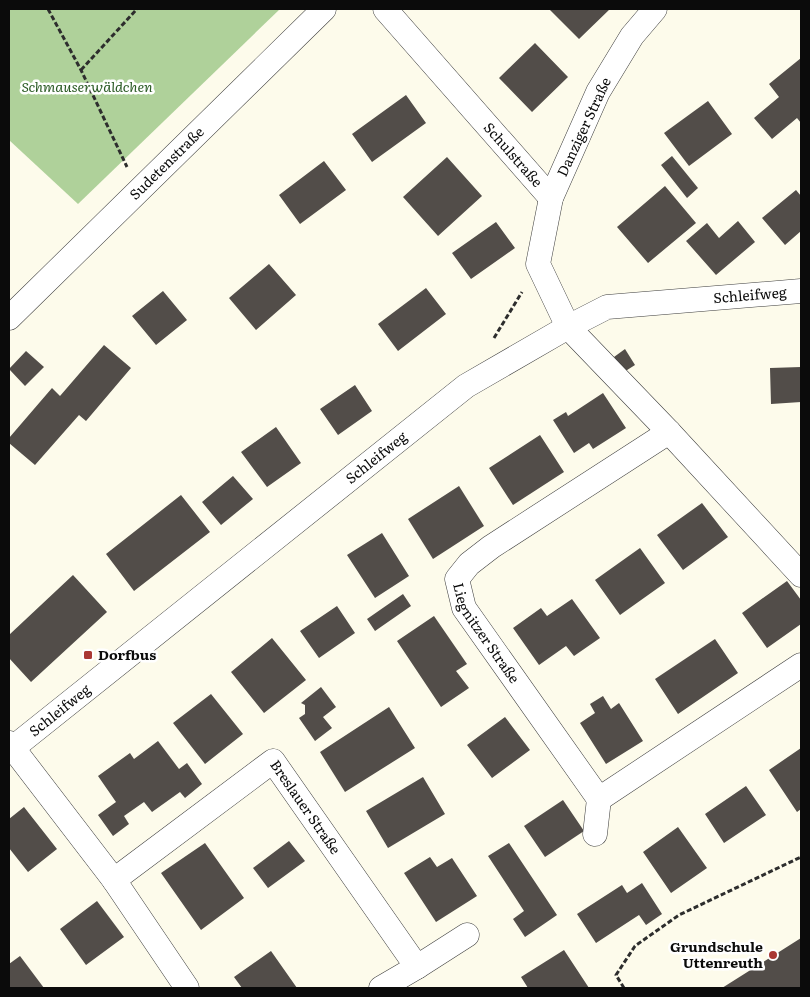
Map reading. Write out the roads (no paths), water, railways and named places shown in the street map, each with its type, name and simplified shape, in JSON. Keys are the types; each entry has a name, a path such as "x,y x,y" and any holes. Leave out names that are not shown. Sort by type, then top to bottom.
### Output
{"street":[{"name":"Sudetenstraße","path":"9,318 324,9"},
{"name":"Schulstraße","path":"385,9 551,198 538,264 568,327"},
{"name":"Danziger Straße","path":"551,198 598,92 632,36 655,9"},
{"name":"Schleifweg","path":"10,748 466,386 568,327 607,307 801,291"},
{"path":"568,327 669,432 801,575"},
{"name":"Liegnitzer Straße","path":"599,799 464,608 458,579 469,564 491,547 669,432"},
{"path":"595,834 599,799 801,665"},
{"path":"10,748 114,880 187,988"},
{"name":"Breslauer Straße","path":"114,880 273,761 417,967"},
{"path":"381,988 467,935"}],"place":[{"name":"Dorfbus","path":"88,655"},
{"name":"Grundschule Uttenreuth","path":"773,955"}],"park label":[{"name":"Schmauserwäldchen","path":"87,87"}]}
